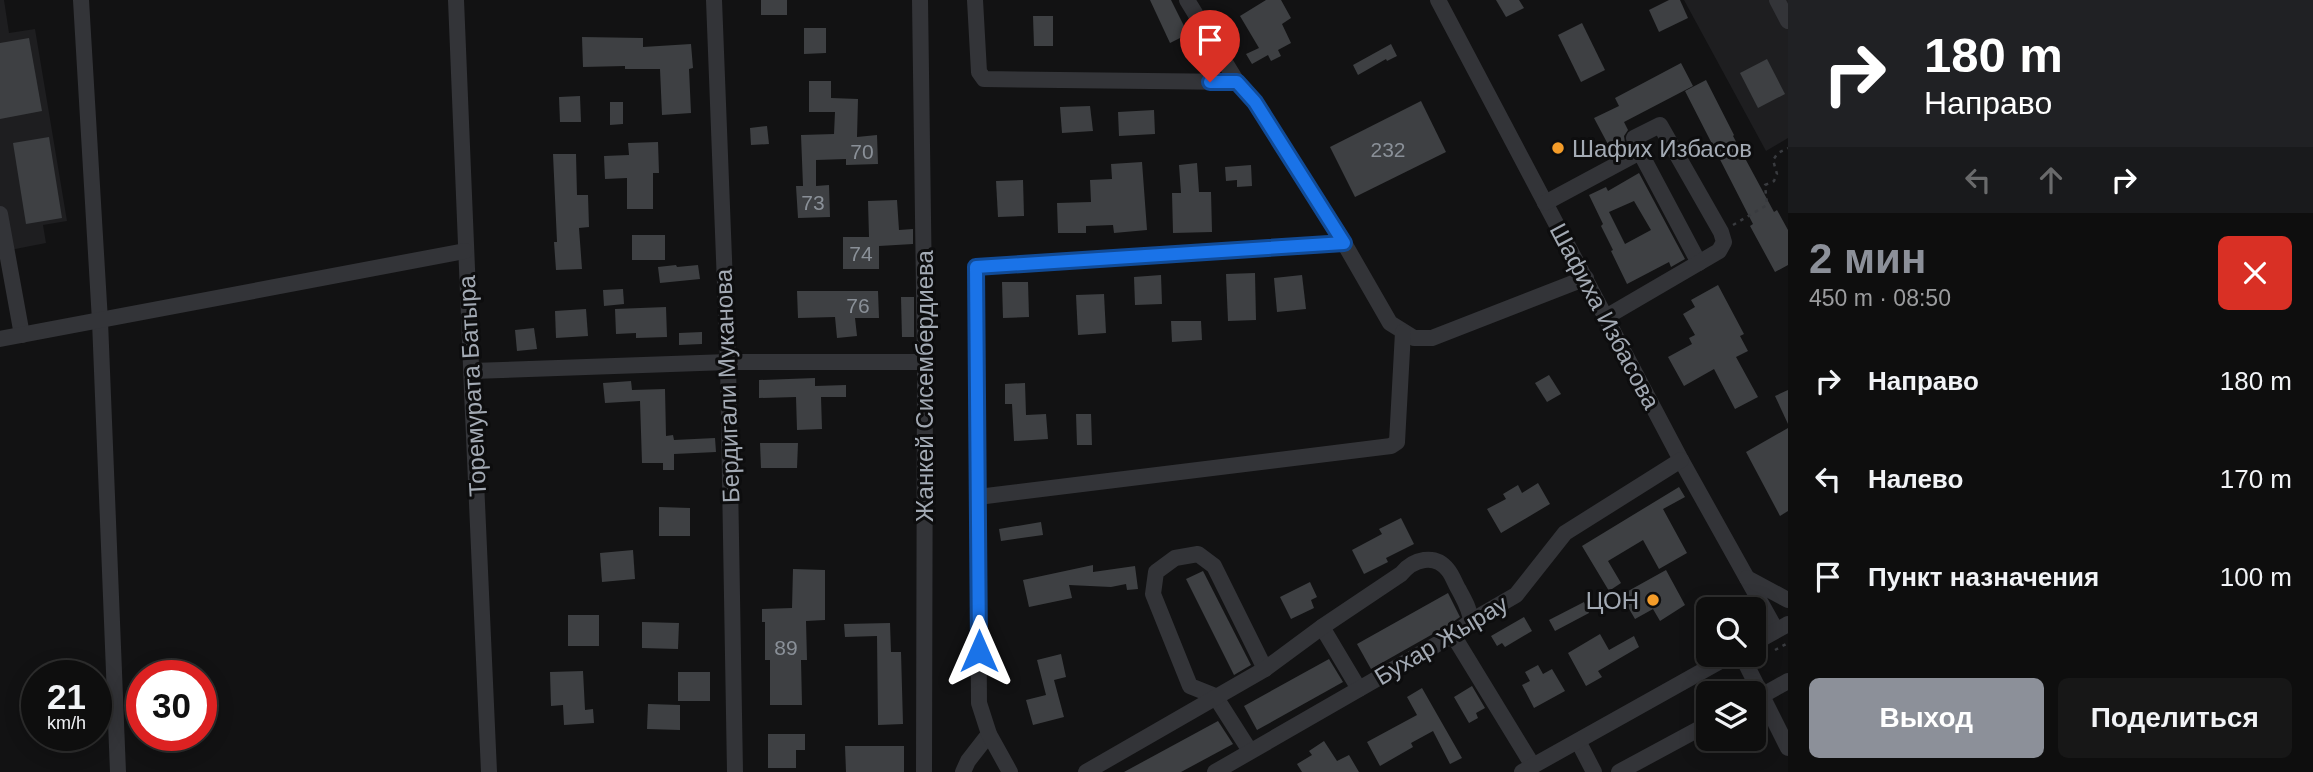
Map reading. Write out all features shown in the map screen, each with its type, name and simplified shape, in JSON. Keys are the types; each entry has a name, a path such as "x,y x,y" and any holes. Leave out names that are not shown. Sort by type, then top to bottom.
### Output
{"street":[{"path":"81,0 100,321 118,772"},
{"name":"Торемурата Батыра","path":"456,0 489,772"},
{"name":"Бердигали Муканова","path":"714,0 728,362 736,772"},
{"name":"Жанкей Сисембердиева","path":"920,0 925,362 924,772"},
{"path":"975,0 979,72 984,79 1237,82"},
{"path":"1187,0 1237,82 1255,102 1344,243 1390,323 1414,338 1433,338 1586,278"},
{"name":"Шафиха Избасова","path":"1438,0 1681,460 1747,577 1782,627"},
{"path":"1777,0 1788,21"},
{"path":"1606,317 1699,263 1719,251 1724,242 1721,232 1660,125 1634,138 1699,263"},
{"path":"1545,203 1640,152"},
{"path":"0,214 22,335"},
{"path":"1010,772 989,734 979,703 976,267 1344,243"},
{"path":"0,339 465,251"},
{"path":"978,497 1391,446 1396,442 1403,332"},
{"path":"472,371 728,362 925,362"},
{"name":"Бухар Жырау","path":"1215,772 1454,635 1471,621 1516,595 1564,533 1681,460"},
{"path":"1250,751 1215,696 1190,686 1153,594 1156,572 1175,558 1198,554 1214,566 1265,670"},
{"path":"1086,772 1215,696 1265,670 1401,573 1409,564 1421,559 1433,560 1447,568 1470,612 1471,621"},
{"path":"1747,577 1788,600"},
{"path":"1747,577 1751,597"},
{"path":"1322,627 1359,689"},
{"path":"1766,636 1782,627"},
{"path":"1454,635 1528,769 1710,667"},
{"path":"1766,693 1788,681"},
{"path":"1766,713 1788,748"},
{"path":"1619,772 1696,730"},
{"path":"963,772 989,734"},
{"path":"1578,741 1594,772"}],"path":[{"path":"1721,232 1767,205 1765,185 1774,181 1777,174 1773,160 1778,153 1788,148"}],"shaded area":[{"path":"0,0 4,0 9,33 35,29 67,221 43,225 46,243 0,252"},
{"path":"1684,0 1788,0 1788,138 1766,151"}],"building":[{"path":"761,0 787,0 787,15 761,15"},
{"path":"1150,0 1171,0 1188,34 1170,43"},
{"path":"1266,0 1281,0 1291,18 1282,24 1291,43 1278,50 1281,56 1271,61 1268,55 1252,64 1246,54 1259,48 1240,16"},
{"path":"1496,0 1519,0 1524,8 1506,17"},
{"path":"1669,0 1680,0 1688,18 1659,32 1649,10"},
{"path":"1033,16 1053,16 1053,46 1034,46"},
{"path":"1582,23 1605,70 1581,82 1558,35"},
{"path":"804,28 826,28 826,53 804,54"},
{"path":"582,37 643,38 643,47 691,44 691,113 662,115 660,69 583,67"},
{"path":"29,38 42,111 0,119 0,43"},
{"path":"1391,44 1397,56 1387,61 1386,59 1358,75 1353,65"},
{"path":"1767,59 1785,94 1758,108 1740,73"},
{"path":"1681,63 1693,86 1624,122 1628,130 1624,136 1625,143 1611,150 1594,118 1619,106 1615,98"},
{"path":"1706,80 1774,212 1777,210 1788,230 1788,265 1775,272 1685,91"},
{"path":"809,81 831,81 831,98 858,99 857,137 877,135 878,164 846,165 846,159 816,160 816,186 829,185 830,217 798,218 796,186 803,186 801,135 834,134 835,112 809,112"},
{"path":"580,96 581,122 560,122 559,97"},
{"path":"1421,101 1446,152 1355,197 1330,147"},
{"path":"610,102 623,102 623,124 610,125"},
{"path":"1090,106 1093,131 1062,133 1060,107"},
{"path":"1154,110 1155,134 1119,136 1118,112"},
{"path":"767,126 769,144 751,145 750,128"},
{"path":"49,137 62,218 26,224 13,143"},
{"path":"658,142 659,173 653,173 653,209 627,209 627,178 605,179 604,156 629,155 628,143"},
{"path":"553,154 576,154 577,195 588,195 589,227 579,228 582,269 556,270"},
{"path":"1142,162 1147,230 1114,233 1113,225 1086,226 1086,233 1058,233 1057,203 1091,202 1090,180 1112,179 1111,164"},
{"path":"1197,163 1199,192 1211,192 1212,232 1173,233 1172,193 1181,193 1179,165"},
{"path":"1251,165 1252,186 1237,187 1237,180 1226,181 1225,167"},
{"path":"1639,173 1685,259 1671,267 1669,262 1627,284 1589,195 1606,187 1608,191","holes":["1634,201 1651,230 1625,244 1609,212"]},
{"path":"1023,180 1024,216 998,217 996,181"},
{"path":"897,200 899,230 913,229 913,244 879,246 879,269 843,269 843,237 869,237 868,201"},
{"path":"632,235 665,235 665,260 632,260"},
{"path":"698,265 700,279 660,283 658,267"},
{"path":"1255,273 1256,320 1228,321 1226,274"},
{"path":"1161,275 1162,304 1135,305 1134,277"},
{"path":"1302,275 1306,309 1277,312 1274,278"},
{"path":"1002,282 1028,282 1029,317 1003,318"},
{"path":"1718,285 1744,334 1740,336 1748,351 1736,357 1758,397 1735,409 1714,369 1684,386 1668,357 1692,344 1689,338 1695,335 1683,314 1695,307 1691,300"},
{"path":"623,289 624,304 604,306 603,290"},
{"path":"797,291 878,291 879,318 855,318 857,336 837,338 835,317 798,318"},
{"path":"1104,294 1106,333 1078,335 1076,295"},
{"path":"901,297 914,297 914,337 902,337"},
{"path":"666,307 667,337 636,338 636,333 616,334 615,309"},
{"path":"586,309 588,336 556,338 555,311"},
{"path":"1171,321 1201,321 1202,340 1172,342"},
{"path":"534,328 537,349 517,351 515,330"},
{"path":"702,332 702,344 679,345 679,333"},
{"path":"1549,375 1561,394 1547,402 1535,383"},
{"path":"815,378 815,386 846,385 846,397 821,397 822,429 797,430 796,397 759,398 759,380"},
{"path":"631,381 632,390 665,389 666,436 673,435 674,440 715,438 716,452 674,454 674,470 663,470 663,463 642,463 640,401 605,403 603,383"},
{"path":"1025,383 1026,415 1046,414 1048,439 1014,441 1012,404 1005,404 1005,384"},
{"path":"1788,390 1788,424 1775,396"},
{"path":"1076,414 1091,414 1092,445 1077,445"},
{"path":"1788,428 1788,511 1780,516 1746,452"},
{"path":"760,443 798,443 797,468 761,468"},
{"path":"1538,483 1550,504 1501,533 1487,509 1506,499 1503,494 1518,485 1522,493"},
{"path":"1679,487 1685,497 1663,509 1687,553 1659,569 1643,540 1608,561 1621,583 1609,591 1582,546"},
{"path":"659,507 690,508 690,536 659,536"},
{"path":"1401,518 1414,544 1386,558 1388,562 1364,574 1352,550 1382,534 1379,529"},
{"path":"1041,522 1043,535 1001,541 999,529"},
{"path":"633,550 635,579 602,582 600,553"},
{"path":"1093,565 1093,572 1135,566 1138,589 1127,590 1126,584 1111,587 1069,585 1072,598 1029,607 1023,580"},
{"path":"793,569 825,570 825,620 806,621 807,660 801,660 802,705 770,705 770,660 765,660 765,622 762,622 762,609 792,608"},
{"name":"ЦОН","path":"1666,570 1685,605 1660,621 1653,609 1635,619 1621,595"},
{"path":"1203,571 1251,665 1234,675 1186,579"},
{"path":"1310,582 1317,597 1311,600 1314,608 1291,619 1280,597"},
{"path":"1448,593 1460,617 1371,669 1357,644"},
{"path":"1584,602 1589,613 1555,631 1549,620"},
{"path":"568,615 599,615 599,646 568,646"},
{"path":"1524,617 1532,631 1505,647 1502,643 1497,646 1491,636"},
{"path":"642,622 679,623 678,649 642,648"},
{"path":"890,623 891,652 901,652 903,724 878,725 877,636 845,637 844,624"},
{"path":"1600,634 1609,650 1634,636 1639,647 1598,671 1602,677 1586,686 1568,653"},
{"path":"1061,654 1066,677 1054,680 1064,717 1033,725 1026,700 1046,695 1037,660"},
{"path":"1329,659 1343,682 1257,730 1244,706"},
{"path":"1538,665 1543,674 1552,669 1565,691 1534,708 1522,685 1530,681 1525,672"},
{"path":"583,671 585,710 593,709 594,723 564,725 563,705 551,706 550,672"},
{"path":"678,672 710,672 710,701 678,701"},
{"path":"1472,686 1485,708 1476,713 1478,718 1469,723 1454,697"},
{"path":"1422,688 1462,758 1450,764 1433,731 1411,743 1413,747 1380,766 1367,742 1417,715 1407,697"},
{"path":"648,704 680,705 680,730 647,729"},
{"path":"1218,721 1233,744 1181,772 1124,772"},
{"path":"768,734 805,734 805,750 796,750 796,768 768,768"},
{"path":"1324,741 1337,761 1349,755 1359,772 1302,772 1297,764 1312,755 1309,751"},
{"path":"845,746 904,746 904,772 846,772"}],"place":[{"name":"Шафих Избасов","path":"1558,148"},
{"name":"ЦОН","path":"1653,600"}],"route":[{"path":"979,651 976,267 1344,243 1255,102 1237,82 1210,82"}]}
